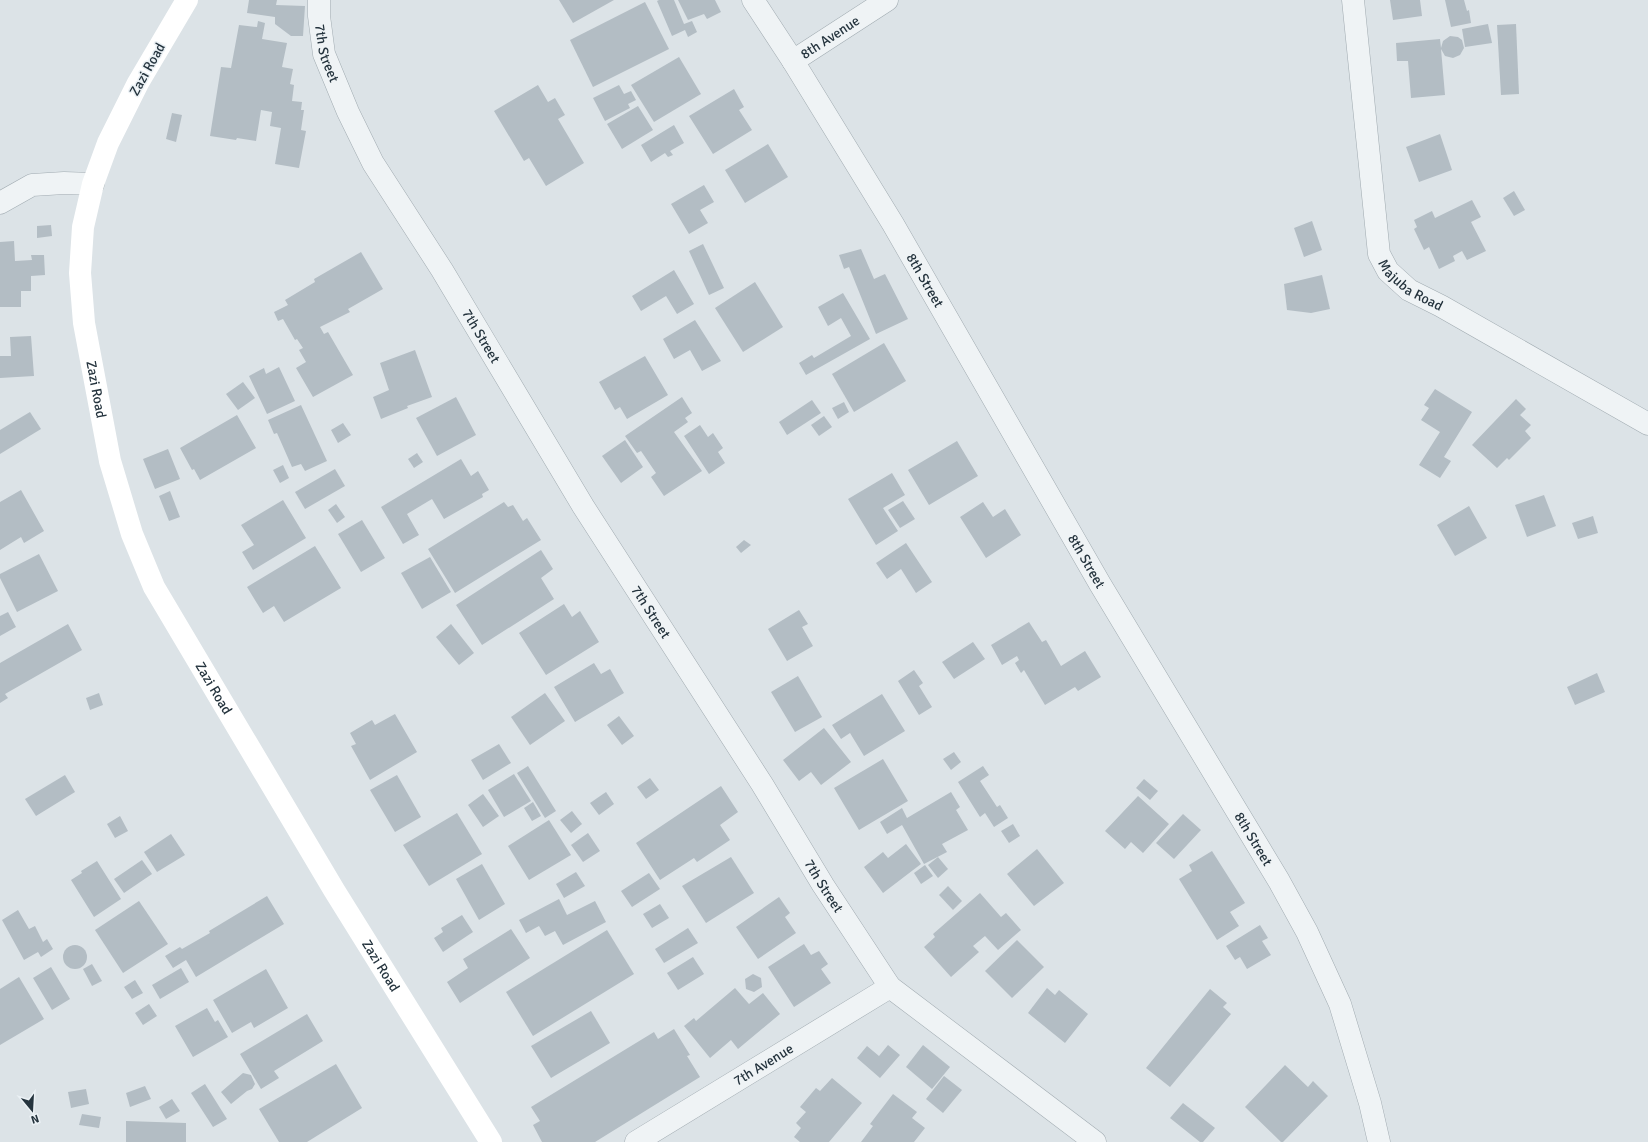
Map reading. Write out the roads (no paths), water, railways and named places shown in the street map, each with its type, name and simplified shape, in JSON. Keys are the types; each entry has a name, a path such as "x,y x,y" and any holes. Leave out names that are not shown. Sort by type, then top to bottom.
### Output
{"street":[{"name":"Zazi Road","path":"187,0 138,83 108,143 92,184 82,235 80,273 84,323 110,461 132,534 151,581 334,890 491,1142"},
{"name":"7th Street","path":"319,0 319,16 324,54 348,112 373,163 442,270 583,506 762,784 823,885 890,987 1095,1142"},
{"name":"8th Street","path":"753,0 793,61 893,224 1092,570 1279,881 1307,932 1340,1004 1370,1103 1379,1142"},
{"name":"8th Avenue","path":"793,61 887,0"},
{"name":"Majuba Road","path":"1353,0 1379,254 1388,271 1408,290 1441,306 1648,424"},
{"path":"0,203 32,185 64,183 92,184"},
{"name":"7th Avenue","path":"636,1142 890,987"}]}
